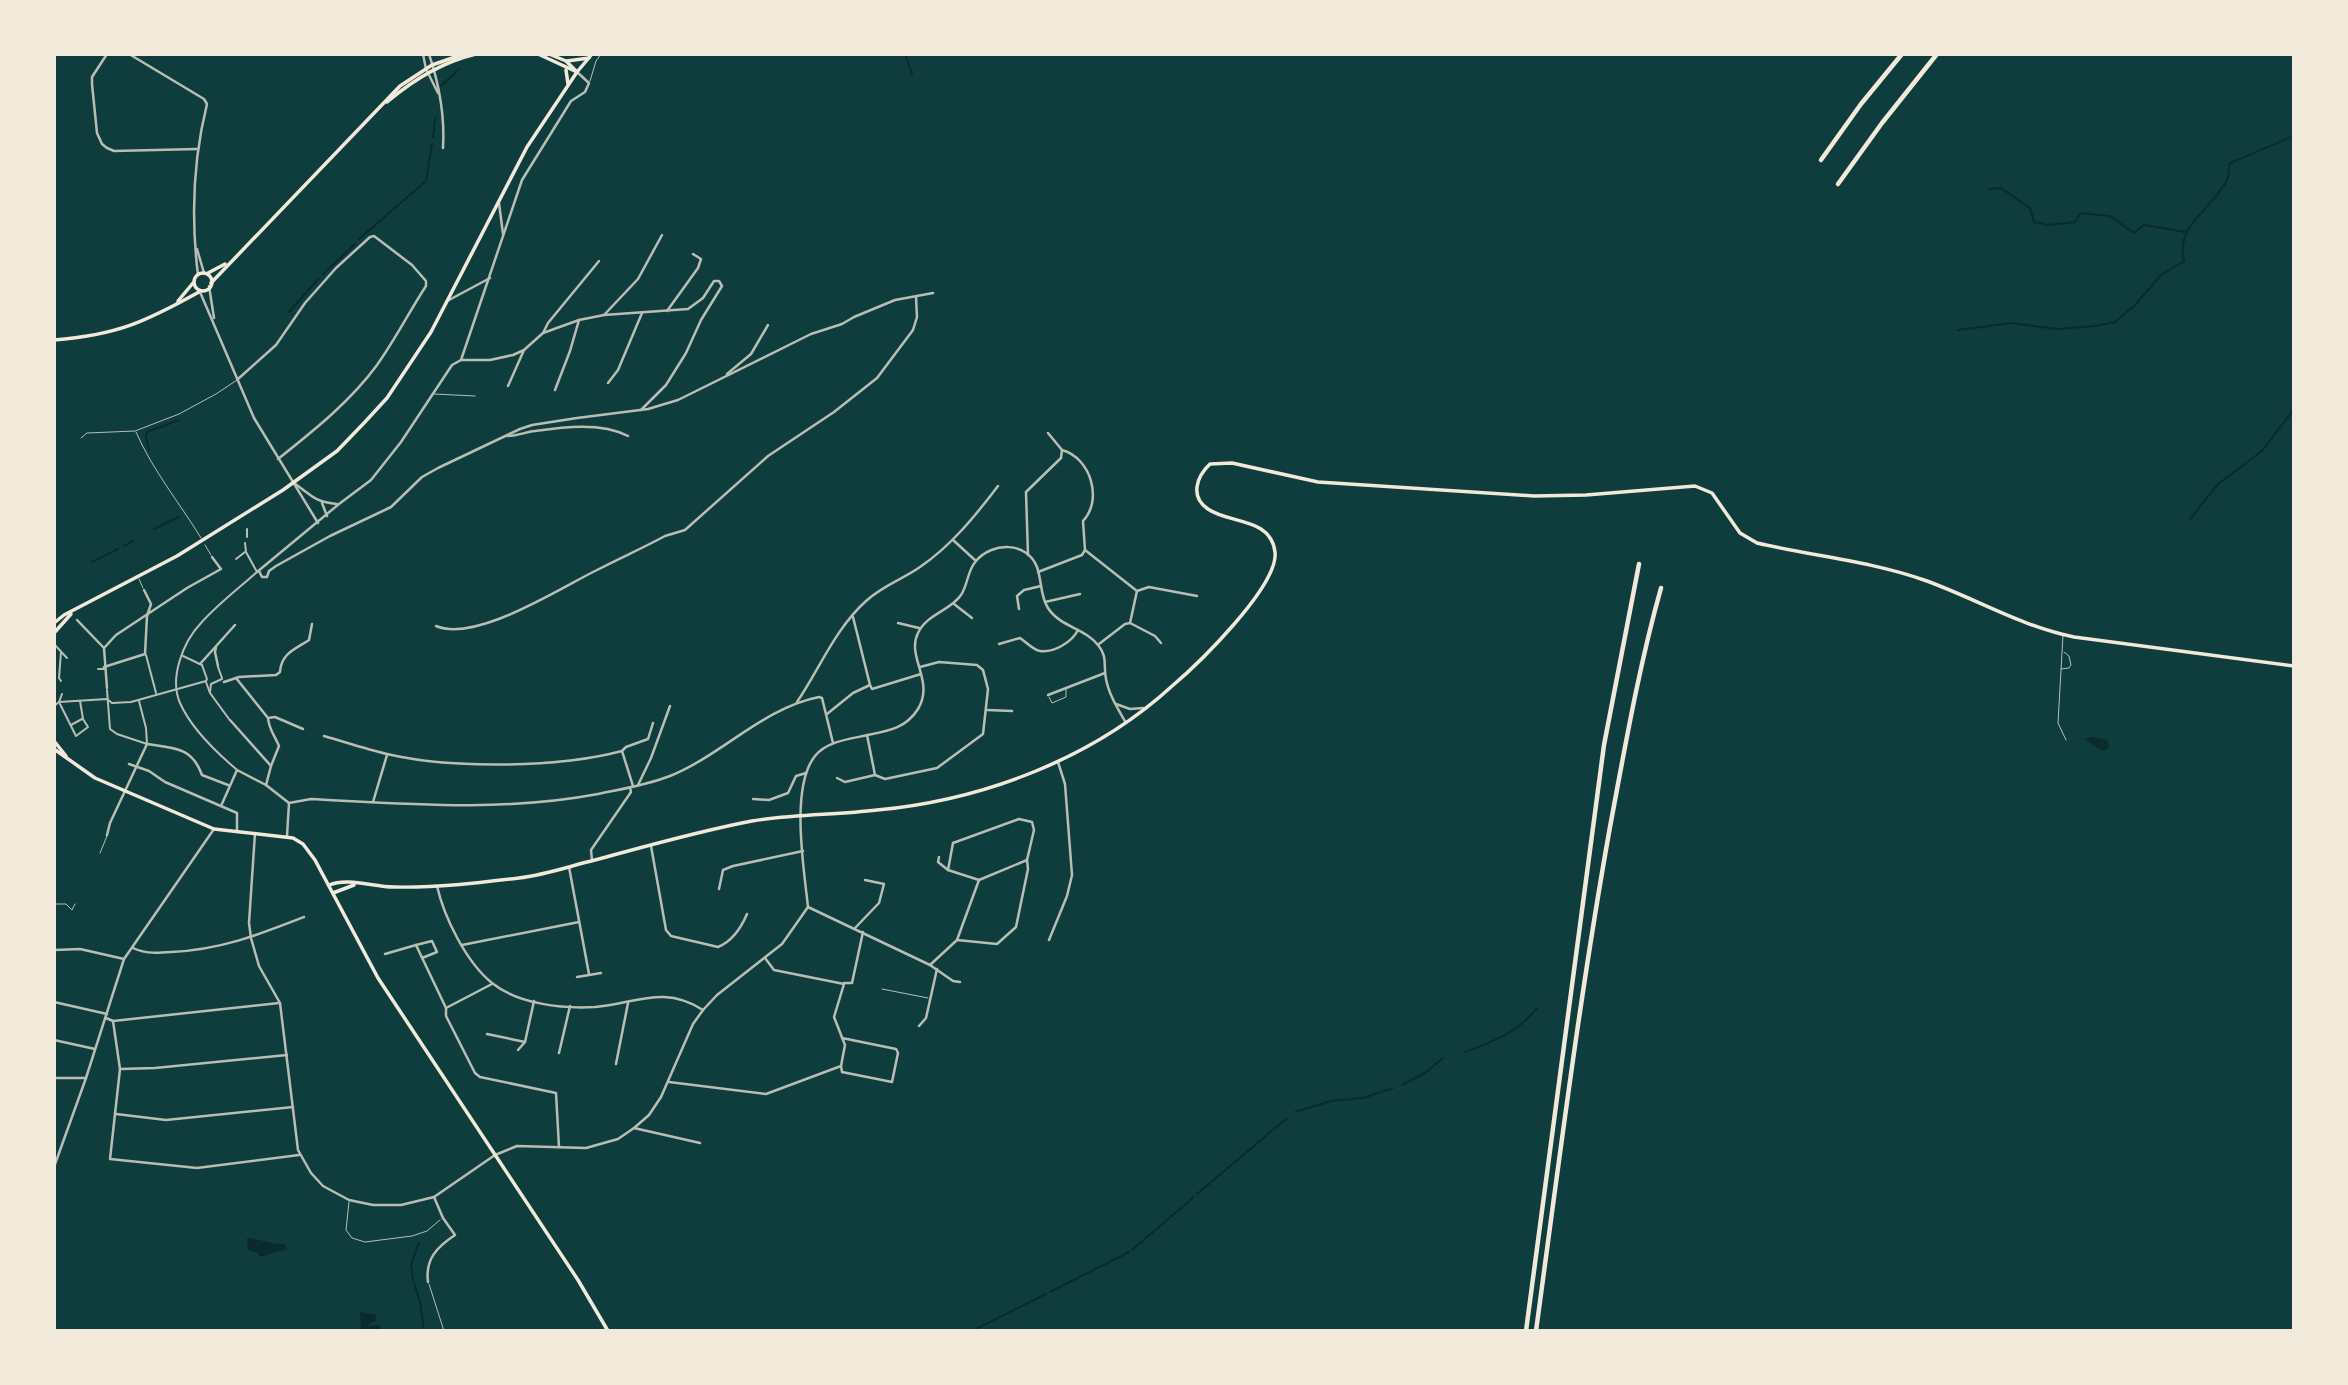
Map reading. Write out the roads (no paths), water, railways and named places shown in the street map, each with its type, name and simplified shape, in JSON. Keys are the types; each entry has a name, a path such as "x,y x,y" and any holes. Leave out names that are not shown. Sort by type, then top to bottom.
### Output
{"highway":[{"path":"1821,160 1861,104 1902,54"},
{"path":"1838,184 1937,54"},
{"path":"1526,1331 1608,718 1640,564"},
{"path":"1536,1331 1582,991 1624,750 1661,589"}],"main road":[{"path":"54,340 89,337 127,328 200,292 268,226 406,80 464,54"},
{"path":"433,68 476,54"},
{"path":"538,54 577,72"},
{"path":"548,54 566,61 577,72"},
{"path":"566,61 591,56"},
{"path":"54,623 204,542 294,483 337,451 387,398 412,363 449,300 538,130 568,84 591,56"},
{"path":"565,68 568,84"},
{"path":"174,305 198,275 227,263"},
{"path":"206,273 210,276 210,284"},
{"path":"195,282 194,287 200,292"},
{"path":"329,885 340,882 394,887 437,886 520,878 755,821 880,810 928,802 1018,777 1058,762 1147,708 1204,656 1266,583 1273,569 1275,552 1268,536 1252,524 1206,508 1196,491 1197,481 1210,464 1220,462 1318,482 1534,496 1586,495 1698,486 1712,493 1740,533 1758,543 1909,575 2017,620 2063,635 2294,666"},
{"path":"54,633 72,612"},
{"path":"54,741 72,763"},
{"path":"54,749 95,778 215,829 287,836 303,844 316,860 378,978 578,1280 608,1331"},
{"path":"333,892 361,884"}],"street":[{"path":"107,54 92,77 97,134 102,144 114,151 197,149"},
{"path":"129,54 207,104 197,149 195,242 198,275"},
{"path":"423,54 427,71 438,93"},
{"path":"429,54 444,120 443,148"},
{"path":"461,360 522,180 571,101 585,92 589,83 577,72"},
{"path":"499,201 503,238"},
{"path":"604,315 638,279 662,234"},
{"path":"239,379 276,345 310,297 336,268 370,237 374,236 389,246 426,281 426,286 377,365 333,413 278,459"},
{"path":"195,242 206,273"},
{"path":"667,311 698,268 701,259 693,254"},
{"path":"543,333 548,323 600,261"},
{"path":"449,300 490,278"},
{"path":"641,410 666,386 722,286 721,283 714,281 703,298 688,309 604,315 579,320 543,333 513,355 491,360 461,360 452,365 377,474 199,624 190,636 182,656 177,689 180,704 216,750 237,770 266,785 289,803 312,799 508,806 543,803 631,787 688,768 797,702 819,697 822,698 833,743"},
{"path":"210,284 215,324"},
{"path":"200,292 254,418 318,523"},
{"path":"245,543 246,552 258,572 262,577 267,577 269,571 276,566 391,507 422,477 532,425 641,410 678,400 818,331 842,324 895,300 933,293"},
{"path":"436,626 457,629 496,620 542,600 666,536 685,530 768,456 834,412 877,378 913,330 917,317 916,297"},
{"path":"608,383 618,370 642,313"},
{"path":"555,390 579,320"},
{"path":"722,379 751,354 768,326"},
{"path":"509,386 524,349"},
{"path":"507,436 583,427 605,428 628,436"},
{"path":"1048,433 1062,450 1072,453 1091,477 1092,504 1083,521 1083,548 1137,591"},
{"path":"1028,555 1026,492 1061,458 1062,450"},
{"path":"294,483 313,498 339,504"},
{"path":"797,702 833,640 865,601 922,566 953,540 998,486"},
{"path":"306,504 313,498"},
{"path":"322,502 327,516"},
{"path":"247,529 247,537"},
{"path":"953,540 976,561"},
{"path":"255,833 250,907 251,938 259,965 280,1003 299,1155 316,1180 331,1191 349,1200 386,1206 434,1197 495,1156 517,1146 579,1148 598,1145 618,1139 649,1115 669,1082 693,1024 703,1010 717,995 782,944 808,907 801,816 806,773 815,756 833,743 893,730 911,719 922,699 924,681 915,643 920,628 929,618 954,604 963,593 976,561 996,548 1018,549 1028,555 1038,572 1045,602 1056,618 1090,635 1106,657 1105,673 1110,693 1126,723"},
{"path":"1038,572 1082,555 1085,550"},
{"path":"236,559 246,552"},
{"path":"212,556 221,569 116,635 104,648 104,668 110,729 147,744 187,752 198,762 202,775 228,785"},
{"path":"1019,609 1017,596 1024,590 1041,586"},
{"path":"1137,591 1149,587 1197,596"},
{"path":"144,590 150,604 145,654 156,694"},
{"path":"1130,623 1137,591"},
{"path":"1045,602 1080,594"},
{"path":"954,604 972,618"},
{"path":"853,617 872,689 922,673"},
{"path":"77,620 104,648"},
{"path":"898,623 920,628"},
{"path":"1098,644 1130,623 1161,643"},
{"path":"210,693 211,684 223,680 265,677 281,672 280,666 291,651 309,640 312,624"},
{"path":"200,664 235,625"},
{"path":"999,644 1020,638 1038,651 1054,651 1074,637 1078,630"},
{"path":"54,644 67,658"},
{"path":"217,644 215,652 223,680"},
{"path":"1045,650 1049,646"},
{"path":"61,652 61,681"},
{"path":"99,669 145,654"},
{"path":"182,656 200,664 210,693 271,766"},
{"path":"837,778 845,782 875,775 885,779 937,768 983,734 988,683 983,670 977,665 939,662 920,667"},
{"path":"1048,695 1105,673"},
{"path":"236,678 268,719 279,746 266,785"},
{"path":"54,705 80,700 107,699 111,703 138,700 206,681"},
{"path":"826,712 870,685"},
{"path":"62,694 59,702 76,736 88,727 83,719 80,700"},
{"path":"107,835 124,790 147,744 146,728 138,700"},
{"path":"1116,704 1130,709 1147,708"},
{"path":"638,785 670,706"},
{"path":"987,710 1013,712"},
{"path":"268,719 275,717 303,729"},
{"path":"70,725 83,719"},
{"path":"324,736 387,754 425,761 509,764 569,760 622,751 648,739 653,723"},
{"path":"867,735 875,775"},
{"path":"592,860 592,850 631,792 622,751"},
{"path":"373,802 387,754"},
{"path":"1049,940 1067,896 1072,875 1065,784 1058,762"},
{"path":"129,764 237,813 237,832"},
{"path":"220,806 237,770"},
{"path":"753,799 769,800 788,793 796,776 806,773"},
{"path":"287,836 289,803"},
{"path":"948,870 953,844 1019,819 1032,822 1034,830 1016,927 997,944 957,940"},
{"path":"54,1167 124,959 215,829"},
{"path":"651,845 666,930 671,936 718,947 742,928 747,914"},
{"path":"719,890 723,870 803,852"},
{"path":"939,857 938,862 948,870 979,880 1027,860"},
{"path":"569,867 589,974"},
{"path":"855,928 880,903 884,884 865,880"},
{"path":"930,965 957,940 979,880"},
{"path":"437,886 443,907 462,945 492,984 512,994 534,1001 570,1006 628,1003 652,997 675,996 703,1010"},
{"path":"808,907 930,965 953,981 960,982"},
{"path":"133,948 143,953 222,947 304,917"},
{"path":"462,945 579,922"},
{"path":"765,958 774,970 844,984 852,983 863,932"},
{"path":"385,954 432,941 437,952 422,958"},
{"path":"416,944 446,1008 446,1016 475,1073 480,1077 556,1093 559,1147"},
{"path":"54,950 80,949 124,959"},
{"path":"919,1026 926,1018 937,969"},
{"path":"576,977 601,973"},
{"path":"446,1008 492,984"},
{"path":"842,1038 896,1049 898,1053 892,1082 842,1072 845,1045 842,1038 834,1017 844,984"},
{"path":"518,1050 525,1042 534,1001"},
{"path":"54,1002 107,1016 113,1021 120,1069 110,1159 197,1168 299,1155"},
{"path":"113,1021 280,1003"},
{"path":"616,1065 628,1003"},
{"path":"559,1053 570,1006"},
{"path":"486,1034 525,1042"},
{"path":"54,1040 95,1049"},
{"path":"120,1069 287,1055"},
{"path":"669,1082 766,1094 841,1066"},
{"path":"54,1078 86,1078"},
{"path":"116,1114 166,1120 293,1107"},
{"path":"634,1128 700,1143"},
{"path":"428,1282 432,1255 455,1235 434,1197"}],"lane":[{"path":"589,83 601,54"},
{"path":"81,438 88,433 135,431 179,414 239,379"},
{"path":"432,394 475,396"},
{"path":"135,431 163,483 212,556"},
{"path":"138,577 144,590"},
{"path":"72,612 77,620"},
{"path":"2063,635 2059,723 2066,740"},
{"path":"2061,669 2071,665 2069,656 2062,651"},
{"path":"1048,695 1052,703 1066,697 1066,688"},
{"path":"100,853 107,835"},
{"path":"54,904 66,904 72,910 75,904"},
{"path":"882,989 930,998"},
{"path":"349,1200 346,1230 352,1238 360,1241 411,1237 427,1231 443,1217"},
{"path":"428,1282 444,1331"}],"water":[{"path":"2092,737 2108,740 2109,748 2102,751 2084,739"},
{"path":"247,1238 284,1244 287,1249 260,1257 258,1253 248,1250"},
{"path":"360,1312 376,1315 376,1321 369,1326 380,1325 381,1331 361,1331"}],"waterway":[{"path":"905,54 912,74"},
{"path":"441,86 459,69"},
{"path":"433,137 435,119"},
{"path":"1967,329 2010,323 2057,329 2115,322 2135,305 2161,275 2184,261 2185,237 2190,227 2221,190 2227,180 2230,163 2294,136"},
{"path":"359,239 426,181 432,144"},
{"path":"1989,189 2001,188 2030,208 2034,222 2048,225 2075,222 2081,213 2110,216 2134,233 2144,225 2186,232"},
{"path":"323,274 355,244"},
{"path":"289,312 319,278"},
{"path":"1958,330 1965,329"},
{"path":"2190,519 2218,484 2262,451 2294,409"},
{"path":"149,450 147,432 179,420"},
{"path":"154,529 179,517"},
{"path":"124,546 133,541"},
{"path":"92,562 118,549"},
{"path":"1465,1052 1513,1030 1537,1008"},
{"path":"1402,1085 1425,1073 1443,1058"},
{"path":"1295,1112 1331,1101 1363,1098 1393,1088"},
{"path":"1197,1194 1286,1119"},
{"path":"1132,1250 1194,1197"},
{"path":"413,1280 411,1264 419,1243"},
{"path":"1050,1292 1129,1252"},
{"path":"414,1283 424,1331"},
{"path":"972,1331 1046,1294"}]}
